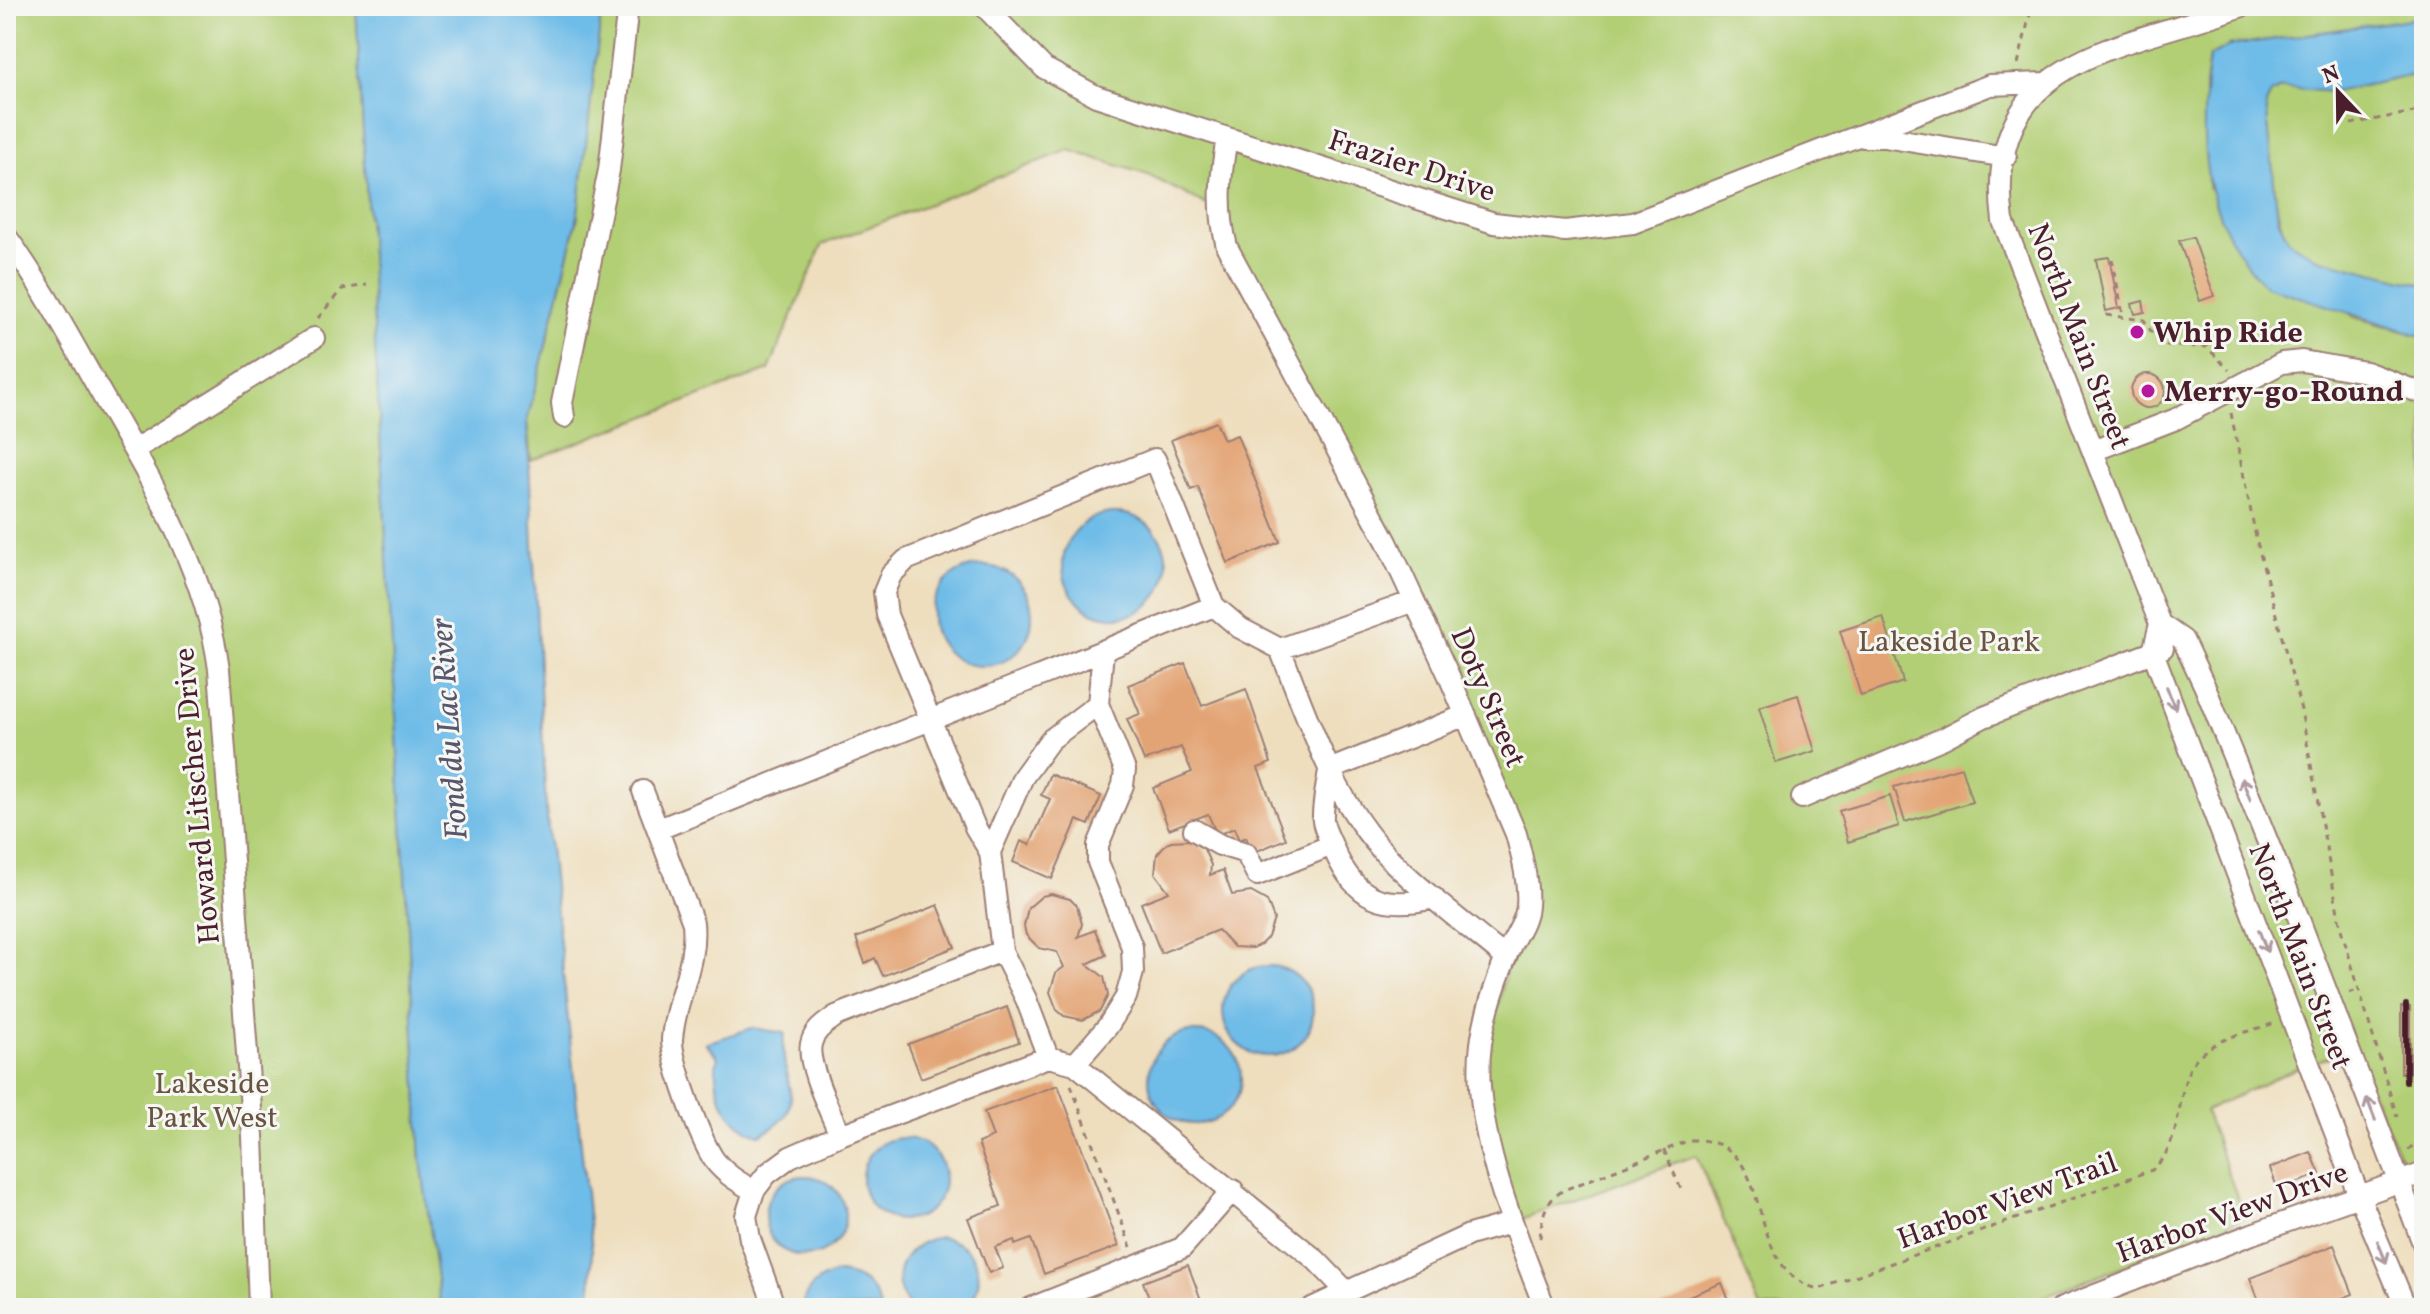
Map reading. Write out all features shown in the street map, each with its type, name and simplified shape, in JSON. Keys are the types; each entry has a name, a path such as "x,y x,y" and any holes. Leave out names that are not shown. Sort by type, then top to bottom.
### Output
{"street":[{"path":"564,417 562,403 609,170 628,6"},
{"name":"Frazier Drive","path":"984,6 1029,55 1066,82 1096,96 1494,223 1565,231 1607,228 1653,217 1848,137 1990,85 2046,83"},
{"path":"2046,83 2065,68 2116,44 2242,6"},
{"name":"North Main Street","path":"2046,83 2020,115 2006,157 2000,200 2007,239 2160,624"},
{"name":"Frazier Drive","path":"1848,137 1884,137 2006,157"},
{"name":"Doty Street","path":"1227,138 1218,187 1220,221 1227,247 1356,483 1466,715 1516,834 1523,862 1528,908 1488,1008 1480,1045 1480,1080 1486,1122 1511,1223 1545,1308"},
{"name":"Howard Litscher Drive","path":"6,236 41,285 168,511 196,580 216,644 253,1136 259,1308"},
{"path":"134,450 314,338"},
{"path":"2093,451 2176,419 2272,367 2302,361 2366,372 2421,393"},
{"path":"1347,1292 1316,1260 1233,1190 1062,1061 1002,951 990,852 975,827 887,615 884,592 891,575 906,560 1155,459 1214,606 1240,628 1280,649 1329,770 1388,857 1506,958"},
{"path":"1280,649 1414,601"},
{"path":"659,829 930,723 1214,606"},
{"path":"2153,652 2160,624 2183,640"},
{"path":"1802,798 1944,738 1984,717 2183,640"},
{"name":"North Main Street","path":"2183,640 2280,872 2424,1246"},
{"path":"775,1308 750,1239 746,1216 754,1191 767,1174 790,1157 840,1135 1062,1061 1108,1026 1126,997 1133,972 1132,947 1098,862 1098,845 1123,785 1125,770 1098,704 1103,652"},
{"name":"North Main Street","path":"2153,652 2359,1196 2406,1308"},
{"path":"990,852 1023,777 1050,740 1098,704"},
{"path":"1329,770 1466,715"},
{"path":"1329,770 1323,823 1345,875 1361,892 1382,901 1414,903 1434,898"},
{"path":"643,791 693,923 695,944 677,1013 673,1059 713,1158 732,1179 754,1191"},
{"path":"1194,830 1220,845 1246,853 1257,875 1332,845"},
{"path":"840,1135 815,1069 810,1046 818,1029 836,1016 1002,951"},
{"name":"Harbor View Drive","path":"2062,1308 2424,1173"},
{"path":"1031,1308 1182,1248 1233,1190"},
{"path":"1312,1308 1469,1235 1511,1223"}],"path":[{"path":"2016,76 2032,6"},
{"path":"2351,124 2424,110"},
{"path":"2112,259 2123,315"},
{"path":"314,338 318,317 342,289 367,285"},
{"path":"2106,315 2144,320 2154,336 2167,346 2207,347 2235,388 2257,542 2301,710 2338,914 2357,990 2398,1121"},
{"path":"2329,1001 2357,990"},
{"name":"Harbor View Trail","path":"1539,1243 1543,1213 1550,1198 1690,1140 1710,1139 1722,1143 1740,1156 1779,1264 1802,1285 1819,1289 2152,1170 2168,1156 2188,1072 2198,1055 2213,1045 2292,1016"},
{"path":"1062,1061 1138,1265"},
{"path":"2408,1150 2424,1135"},
{"path":"1664,1150 1683,1194"}],"green space":[{"name":"Lakeside Park West","path":"6,6 356,6 421,1160 441,1308 6,1308"},
{"name":"Lakeside Park","path":"602,6 2424,6 2424,17 2229,46 2209,57 2205,85 2208,187 2354,317 2424,337 2424,1158 2408,1164 2398,1153 2354,1049 2301,1066 2205,1111 2245,1218 2016,1308 1761,1308 1696,1155 1511,1223 1480,1080 1526,885 1449,676 1239,271 1220,207 1205,204 1148,175 1069,150 822,245 769,370 531,460 527,421 577,221"},
{"path":"2424,73 2424,285 2335,264 2302,251 2284,233 2280,218 2266,104 2270,94 2282,87 2333,92"}],"water":[{"name":"Fond du Lac River","path":"356,6 602,6 577,221 527,421 546,809 592,1250 591,1308 441,1308 421,1160"},
{"path":"2424,17 2424,73 2333,92 2282,88 2271,94 2266,104 2278,219 2289,241 2317,258 2424,285 2424,337 2265,286 2244,260 2216,207 2208,179 2204,121 2209,57 2229,46"},
{"path":"1115,513 1135,517 1152,528 1163,545 1167,565 1163,585 1152,602 1135,613 1115,617 1095,613 1078,602 1067,585 1063,565 1067,545 1078,528 1095,517"},
{"path":"982,566 1001,570 1017,581 1028,597 1032,616 1028,635 1017,651 1001,662 982,666 963,662 947,651 936,635 932,616 936,597 947,581 963,570"},
{"path":"1268,966 1285,969 1300,979 1310,994 1313,1011 1310,1028 1300,1043 1285,1053 1268,1056 1251,1053 1236,1043 1226,1028 1223,1011 1226,994 1236,979 1251,969"},
{"path":"752,1028 785,1033 783,1050 790,1092 787,1114 777,1125 760,1135 739,1124 724,1104 716,1081 718,1057 706,1043"},
{"path":"1195,1032 1213,1036 1228,1045 1237,1060 1241,1078 1237,1096 1228,1111 1213,1120 1195,1124 1177,1120 1162,1111 1153,1096 1149,1078 1153,1060 1162,1045 1177,1036"},
{"path":"903,1138 919,1141 932,1150 941,1163 944,1179 941,1195 932,1208 919,1217 903,1220 887,1217 874,1208 865,1195 862,1179 865,1163 874,1150 887,1141"},
{"path":"805,1176 820,1179 833,1188 842,1201 845,1216 842,1231 833,1244 820,1253 805,1256 790,1253 777,1244 768,1231 765,1216 768,1201 777,1188 790,1179"},
{"path":"941,1237 964,1247 971,1255 979,1275 974,1297 966,1308 912,1308 899,1286 902,1264 917,1246"},
{"path":"839,1273 866,1283 875,1294 880,1308 801,1308 814,1284"}],"building":[{"path":"2193,237 2214,296 2200,301 2179,241"},
{"path":"2109,257 2119,308 2106,311 2096,259"},
{"path":"2143,301 2145,312 2135,314 2132,304"},
{"name":"Merry-go-Round","path":"2148,374 2160,379 2165,391 2160,403 2148,408 2136,403 2131,391 2136,379"},
{"path":"1216,422 1224,440 1237,435 1280,542 1228,563 1198,487 1191,490 1171,440"},
{"path":"1883,617 1903,682 1861,696 1840,631"},
{"path":"1185,663 1202,706 1246,689 1271,763 1258,768 1286,839 1252,853 1246,837 1239,840 1234,828 1217,835 1208,814 1169,829 1153,788 1192,772 1181,747 1144,761 1127,719 1140,714 1128,685"},
{"path":"1798,695 1815,751 1776,763 1759,707"},
{"path":"1961,767 1972,802 1905,822 1894,787"},
{"path":"1050,774 1101,796 1089,825 1077,820 1052,879 1013,862 1021,841 1030,845 1050,799 1041,795"},
{"path":"1890,796 1899,826 1848,842 1839,811"},
{"path":"1189,840 1204,849 1211,865 1210,875 1223,870 1232,895 1251,892 1267,901 1274,919 1268,937 1261,944 1253,948 1234,947 1218,930 1161,953 1141,903 1169,892 1155,873 1157,854 1171,841"},
{"path":"1051,894 1070,899 1077,906 1082,924 1078,937 1095,930 1106,955 1087,964 1104,977 1108,995 1100,1011 1083,1020 1064,1016 1057,1010 1050,992 1056,973 1064,967 1057,952 1039,948 1026,935 1024,926 1028,908 1042,896"},
{"path":"938,905 955,947 883,976 875,958 865,963 856,938"},
{"path":"1007,1007 1019,1042 921,1078 908,1044"},
{"path":"2401,1007 2410,1007 2410,1073 2401,1073"},
{"path":"1058,1085 1119,1246 1044,1274 1031,1239 1015,1245 1014,1240 995,1247 1003,1268 989,1273 968,1218 1001,1206 978,1143 993,1137 984,1112"},
{"path":"2311,1152 2320,1174 2278,1190 2270,1168"},
{"path":"2334,1245 2353,1294 2317,1308 2262,1308 2250,1278"},
{"path":"1188,1265 1204,1308 1135,1308 1133,1304 1149,1298 1143,1282"},
{"path":"1722,1283 1730,1303 1717,1308 1658,1308"}],"railway":[{"path":"2406,1005 2406,1082"}],"place":[{"name":"Whip Ride","path":"2137,332"},
{"name":"Merry-go-Round","path":"2148,391"}]}
